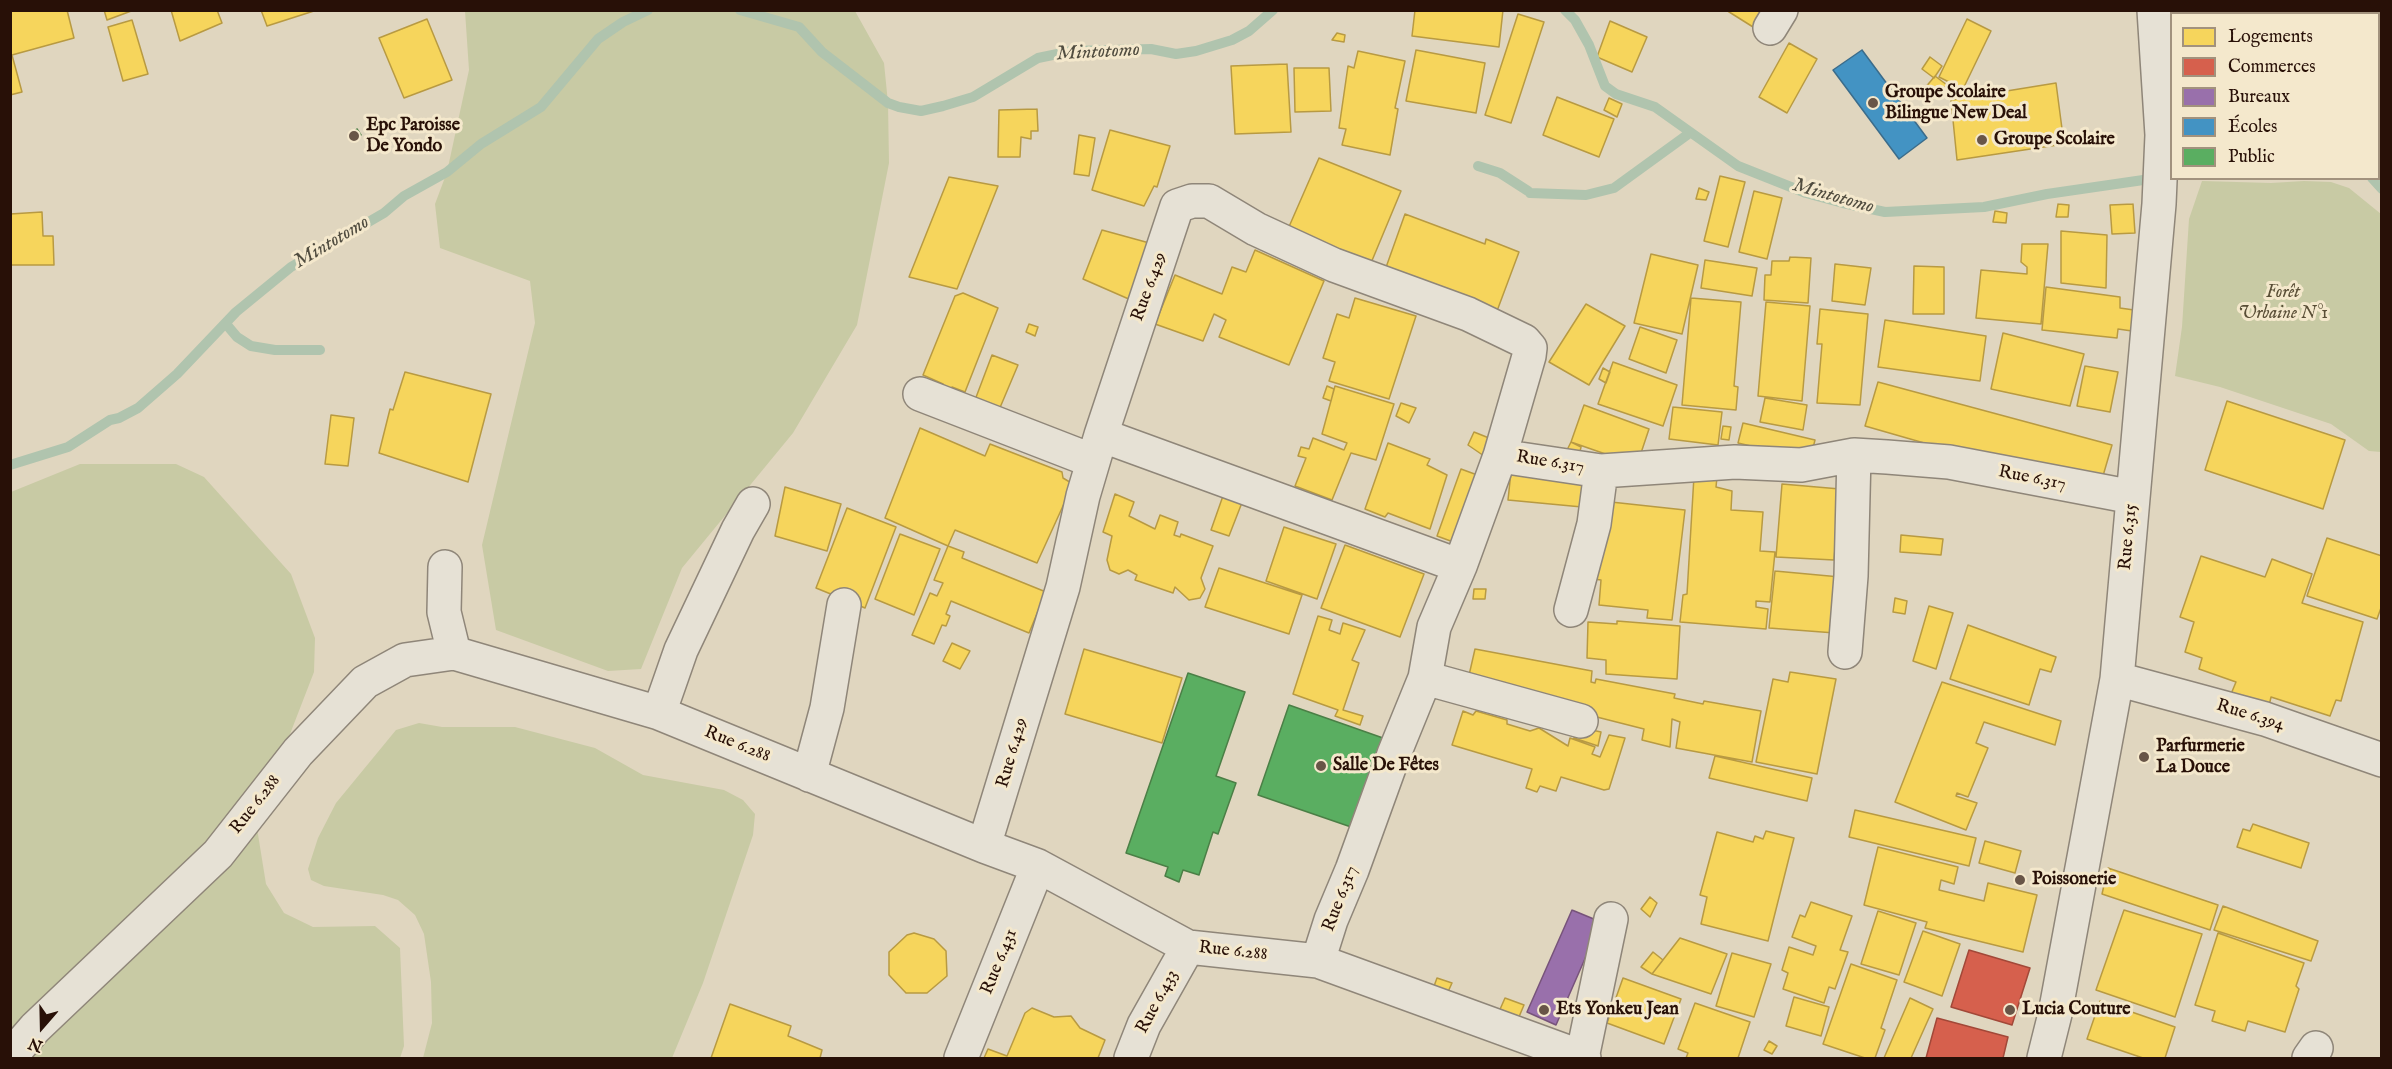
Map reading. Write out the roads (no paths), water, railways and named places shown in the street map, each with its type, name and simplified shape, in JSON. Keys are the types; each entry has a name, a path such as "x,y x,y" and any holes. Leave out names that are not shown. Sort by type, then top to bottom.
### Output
{"street":[{"name":"Rue 6.315","path":"2044,1059 2055,1014 2116,679 2159,204 2162,135 2154,10"},
{"name":"Rue 6.429","path":"984,846 1063,587 1097,448 1177,206 1192,201 1209,201 1256,229 1334,265 1468,314 1524,341 1530,348 1529,356 1500,456"},
{"path":"920,394 1097,448 1460,566"},
{"name":"Rue 6.317","path":"1318,961 1331,920 1425,678 1434,627 1460,566 1500,456 1601,471 1735,462 1801,465 1854,455 1949,462 2133,497"},
{"path":"1845,652 1851,576 1854,455"},
{"path":"1571,610 1594,524 1601,471"},
{"path":"659,714 681,650 738,530 753,504"},
{"path":"445,567 444,612 454,653"},
{"path":"809,775 827,708 844,605"},
{"name":"Rue 6.288","path":"10,1057 35,1028 218,854 298,752 365,682 405,660 454,653 659,714 1038,866 1188,947 1318,961 1440,1004 1526,1049 1583,1058"},
{"path":"1425,678 1581,721"},
{"name":"Rue 6.394","path":"2116,679 2265,719 2382,760"},
{"name":"Rue 6.431","path":"961,1059 1038,866"},
{"path":"1583,1058 1611,919"},
{"name":"Rue 6.433","path":"1131,1059 1144,1025 1188,947"}],"waterway":[{"name":"Mintotomo","path":"10,465 68,447 110,420 138,408 177,374 236,312 291,267 384,213 404,196 447,172 481,144 541,107 598,39 623,22 648,10"},
{"name":"Mintotomo","path":"740,10 799,27 822,52 888,103 921,111 973,97 1038,58 1072,51 1151,49 1176,54 1196,51 1232,40 1249,31 1273,10"},
{"name":"Mintotomo","path":"1565,10 1575,20 1589,45 1605,86 1616,94 1655,107 1738,166 1806,193 1885,212 1984,207 2047,194 2157,178"},
{"path":"1530,193 1586,195 1614,188 1687,135"},
{"path":"1478,166 1500,173 1528,191"},
{"name":"Mintotomo","path":"2374,180 2382,189"},
{"path":"226,324 237,337 251,346 275,350 320,350"}],"place":[{"name":"Groupe Scolaire Bilingue New Deal","path":"1873,103"},
{"name":"Epc Paroisse De Yondo","path":"354,136"},
{"name":"Groupe Scolaire","path":"1982,140"},
{"name":"Parfurmerie La Douce","path":"2144,757"},
{"name":"Salle De Fêtes","path":"1321,766"},
{"name":"Poissonerie","path":"2020,880"},
{"name":"Ets Yonkeu Jean","path":"1544,1010"},
{"name":"Lucia Couture","path":"2010,1010"}],"park label":[{"name":"Forêt Urbaine N°1","path":"2283,303"}]}
